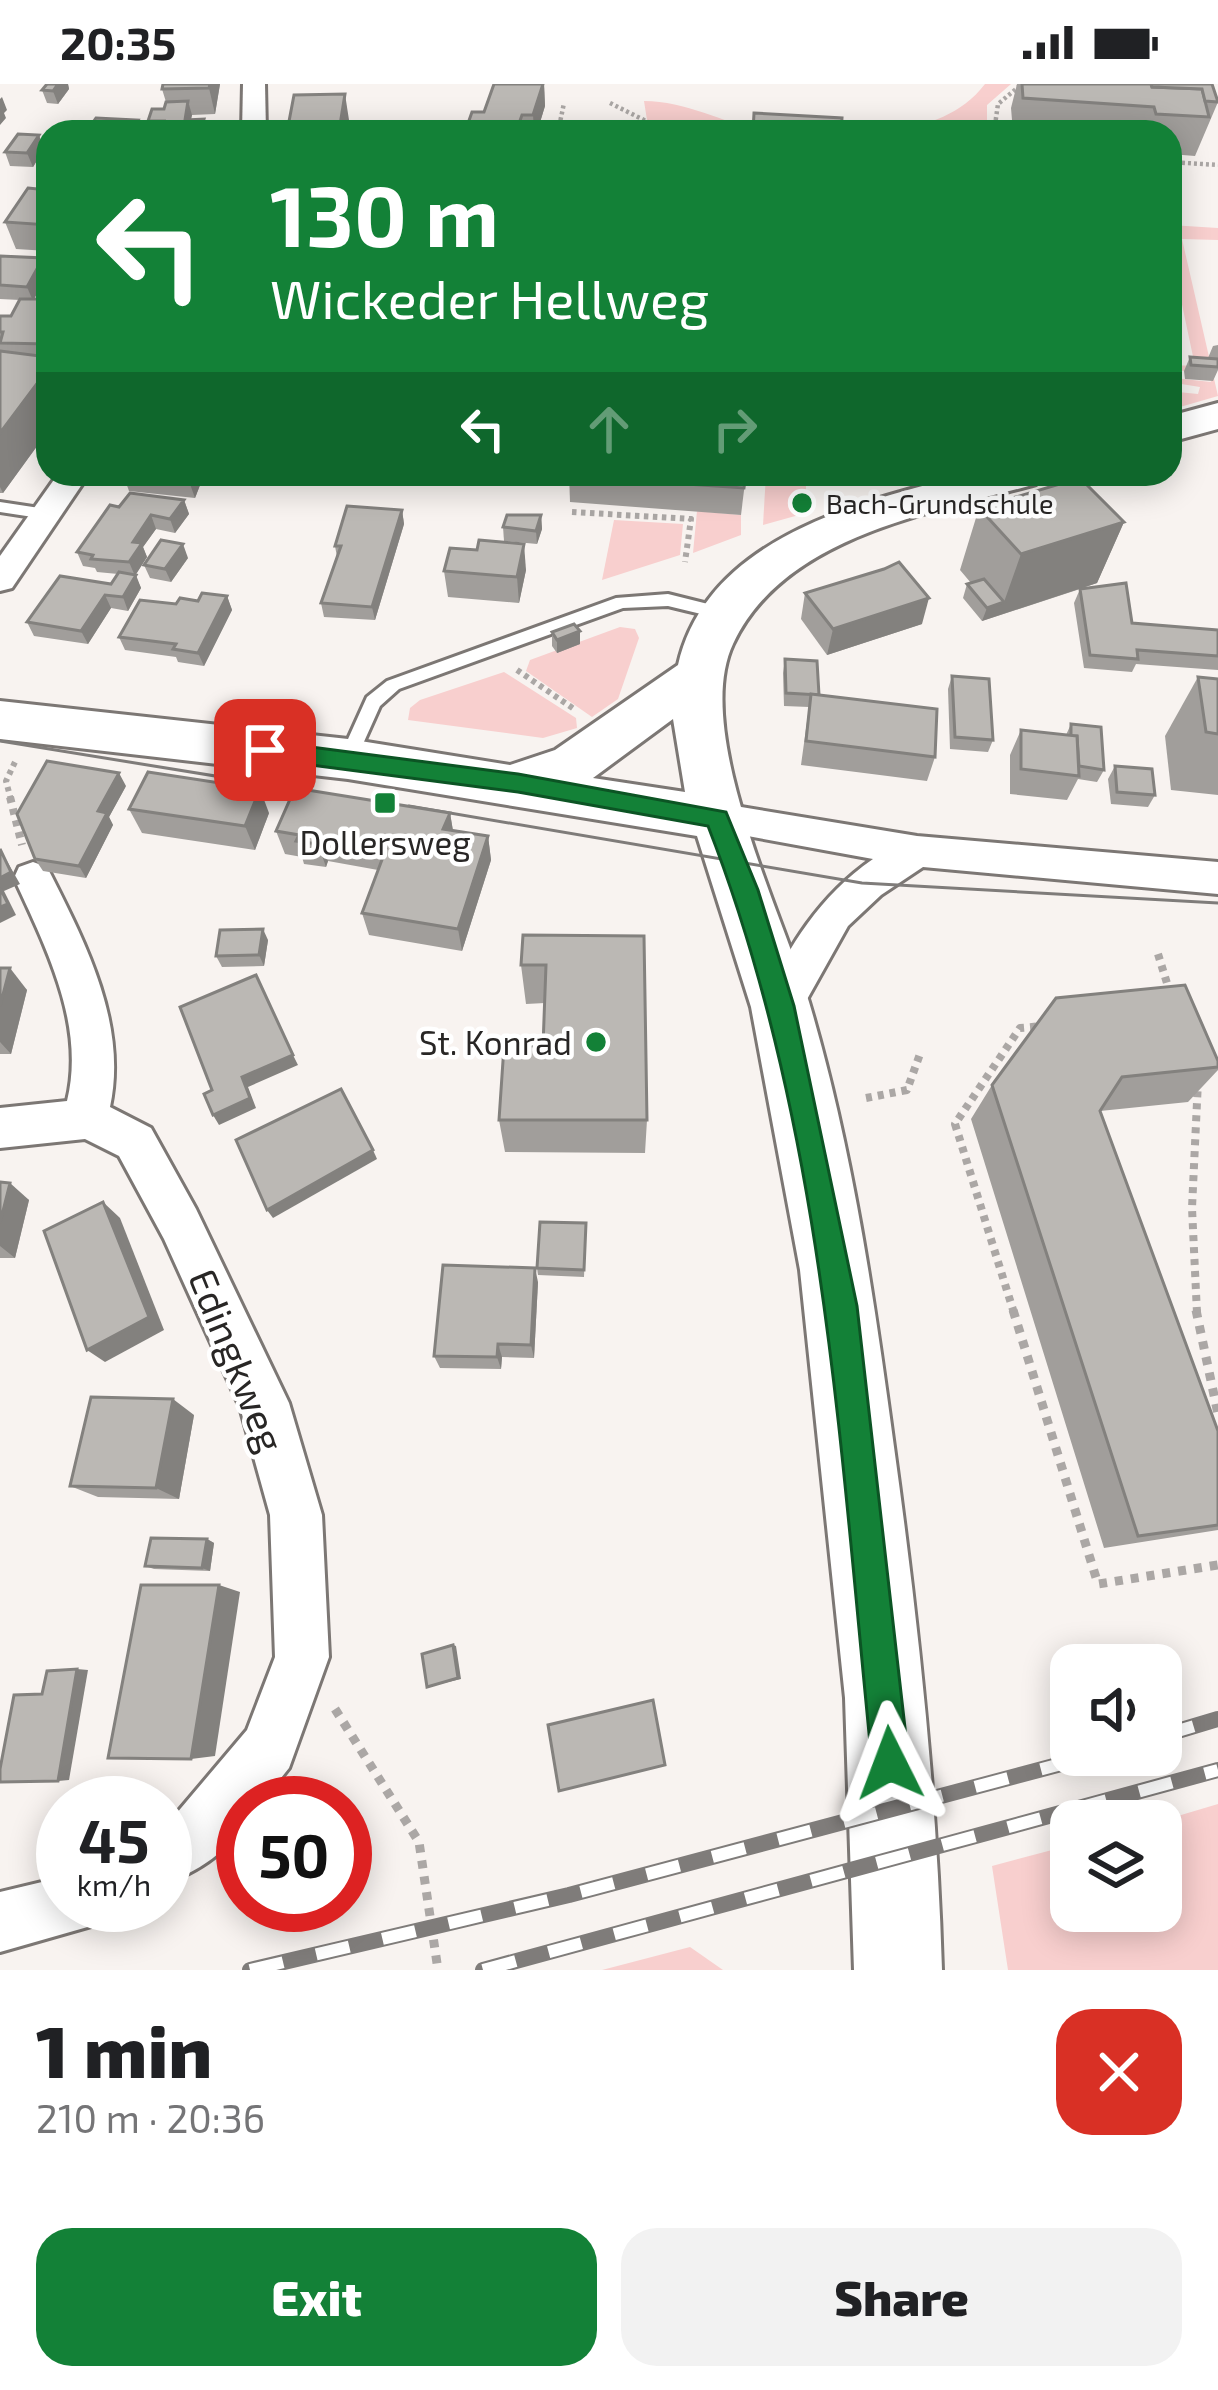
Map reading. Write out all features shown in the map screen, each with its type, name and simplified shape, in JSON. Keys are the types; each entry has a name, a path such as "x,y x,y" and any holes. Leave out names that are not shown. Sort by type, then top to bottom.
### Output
{"main road":[{"path":"1182,426 1218,416"},
{"path":"518,783 574,764 696,677 726,614 751,583 814,541 859,522 980,486"},
{"path":"696,677 703,755 717,818 746,890 781,1006 842,1306 889,1723 898,1970"},
{"path":"17,722 348,759 717,818"}],"street":[{"path":"254,84 254,120"},
{"path":"0,580 66,486"},
{"path":"717,818 917,851 1218,878"},
{"path":"781,1006 820,929 862,883 917,851"},
{"path":"0,1128 85,1119 96,1088 97,1054 72,963 33,878"},
{"name":"Edingkweg","path":"85,1119 117,1129 135,1142 264,1402 296,1515 302,1657"},
{"path":"192,1838 269,1748 302,1657"},
{"path":"0,1922 36,1913"}],"lane":[{"path":"0,507 46,514"},
{"path":"348,759 373,702 393,685 622,602 668,600 726,614"}],"path":[{"path":"996,120 998,104 1022,84"},
{"path":"560,120 564,103"},
{"path":"610,103 644,120"},
{"path":"1182,163 1218,165"},
{"path":"572,512 691,520 685,562"},
{"path":"506,662 577,712"},
{"path":"13,821 6,781 17,722"},
{"path":"1158,954 1175,1010"},
{"path":"1064,1023 1020,1028 955,1124 1098,1584 1218,1564"},
{"path":"866,1097 907,1090 920,1054"},
{"path":"1198,1078 1189,1223 1192,1290 1200,1358 1218,1414"},
{"path":"302,1657 419,1842 438,1970"}],"shaded area":[{"path":"985,84 1011,84 987,105 987,120 934,120 966,103"},
{"path":"644,101 726,120 647,120"},
{"path":"1182,226 1218,228 1218,240 1182,239"},
{"path":"1182,239 1218,396 1182,406 1182,392 1198,394 1200,387 1182,384 1182,379 1211,382 1209,373 1182,371 1182,365 1195,366 1182,304"},
{"path":"765,486 806,486 806,513 763,525"},
{"path":"697,511 741,515 741,535 693,553"},
{"path":"614,520 683,524 680,555 602,580"},
{"path":"620,627 635,629 639,638 618,699 592,717 526,671 530,660"},
{"path":"504,672 576,718 577,728 543,738 408,720 410,708 420,700"},
{"path":"1218,1804 1218,1970 1008,1970 992,1866 1050,1851 1050,1932 1182,1932 1182,1815"},
{"path":"690,1947 723,1970 602,1970"}],"building":[{"path":"163,84 210,84 209,88 162,89"},
{"path":"494,84 543,84 533,115 522,115 520,120 469,120 472,112 484,112"},
{"path":"1022,84 1202,89 1209,117 1156,114 1154,107 1023,98"},
{"path":"1151,84 1212,84 1218,102 1205,101 1202,89"},
{"path":"345,94 341,120 289,120 294,95"},
{"path":"188,101 185,120 148,120 152,109 164,109 166,102"},
{"path":"754,113 842,118 842,120 754,120"},
{"path":"18,134 36,135 27,153 5,152"},
{"path":"28,188 36,189 36,224 5,222"},
{"path":"0,256 36,258 36,271 27,287 0,285"},
{"path":"20,299 36,299 36,344 0,343 0,316 11,316"},
{"path":"0,351 36,356 36,385 0,433"},
{"path":"1190,357 1218,359 1218,367 1191,365"},
{"path":"1053,486 1088,486 1124,522 1021,554 979,508"},
{"path":"130,493 184,500 170,519 151,515 133,542 142,543 129,562 91,559 93,555 77,552 110,505 119,507"},
{"path":"347,506 402,510 372,607 321,603 341,546 335,546"},
{"path":"507,515 541,515 536,531 503,527"},
{"path":"161,540 183,544 165,569 144,565"},
{"path":"479,540 524,544 517,577 444,571 450,548 477,550"},
{"path":"899,562 929,598 833,629 805,593 884,569"},
{"path":"119,572 136,575 123,597 105,595 81,631 27,622 60,576 111,584"},
{"path":"984,579 1004,602 987,608 967,584"},
{"path":"1126,583 1132,623 1218,630 1218,656 1137,650 1138,659 1090,655 1080,589"},
{"path":"202,593 227,596 198,653 173,649 176,644 119,637 140,600 176,604 180,598 198,601"},
{"path":"574,624 580,631 557,640 552,632"},
{"path":"785,659 817,661 819,695 786,693"},
{"path":"952,676 989,679 993,740 955,737"},
{"path":"1198,677 1218,679 1218,734 1206,732"},
{"path":"811,694 937,709 935,757 806,741"},
{"path":"1071,724 1101,727 1104,770 1079,766 1077,736 1071,736"},
{"path":"1021,730 1077,736 1079,776 1021,769"},
{"path":"47,761 119,773 98,811 107,813 79,866 35,859 17,814"},
{"path":"1115,766 1152,769 1155,795 1117,792"},
{"path":"148,772 260,789 245,826 129,809"},
{"path":"295,788 450,813 443,829 488,836 458,929 362,913 386,849 320,838 318,844 296,841 299,835 276,831"},
{"path":"0,849 11,872 0,878"},
{"path":"263,929 259,955 216,956 220,930"},
{"name":"St. Konrad","path":"523,935 644,936 647,1120 499,1120 504,1046 543,1046 546,965 521,965"},
{"path":"0,968 10,968 0,1006"},
{"path":"256,975 293,1055 242,1077 250,1098 213,1115 204,1094 212,1090 180,1007"},
{"path":"1185,985 1218,1067 1122,1077 1100,1111 1218,1431 1218,1525 1138,1536 992,1085 1056,998"},
{"path":"341,1089 373,1150 267,1210 236,1140"},
{"path":"0,1182 10,1183 0,1223"},
{"path":"103,1202 149,1317 87,1350 44,1231"},
{"path":"540,1222 586,1223 584,1270 537,1268"},
{"path":"443,1265 535,1268 531,1345 498,1344 497,1357 434,1356"},
{"path":"91,1397 173,1399 156,1488 70,1486"},
{"path":"151,1538 207,1539 202,1568 145,1566"},
{"path":"141,1585 219,1585 191,1759 108,1758"},
{"path":"453,1645 458,1678 427,1687 422,1654"},
{"path":"77,1669 59,1776 0,1782 14,1695 42,1694 47,1671"},
{"path":"653,1700 665,1765 559,1791 548,1725"}],"tram line":[{"path":"0,741 326,794"},
{"path":"409,806 862,883 1218,903"}],"railway":[{"path":"1182,1730 1218,1719"},
{"path":"250,1970 569,1895 1050,1767"},
{"path":"483,1970 1218,1770"}],"place":[{"name":"Bach-Grundschule","path":"802,503"},
{"name":"Dollersweg","path":"385,803"},
{"name":"St. Konrad","path":"596,1042"}],"route":[{"path":"265,750 518,783 717,818 746,890 781,1006 842,1306 890,1763"}]}
